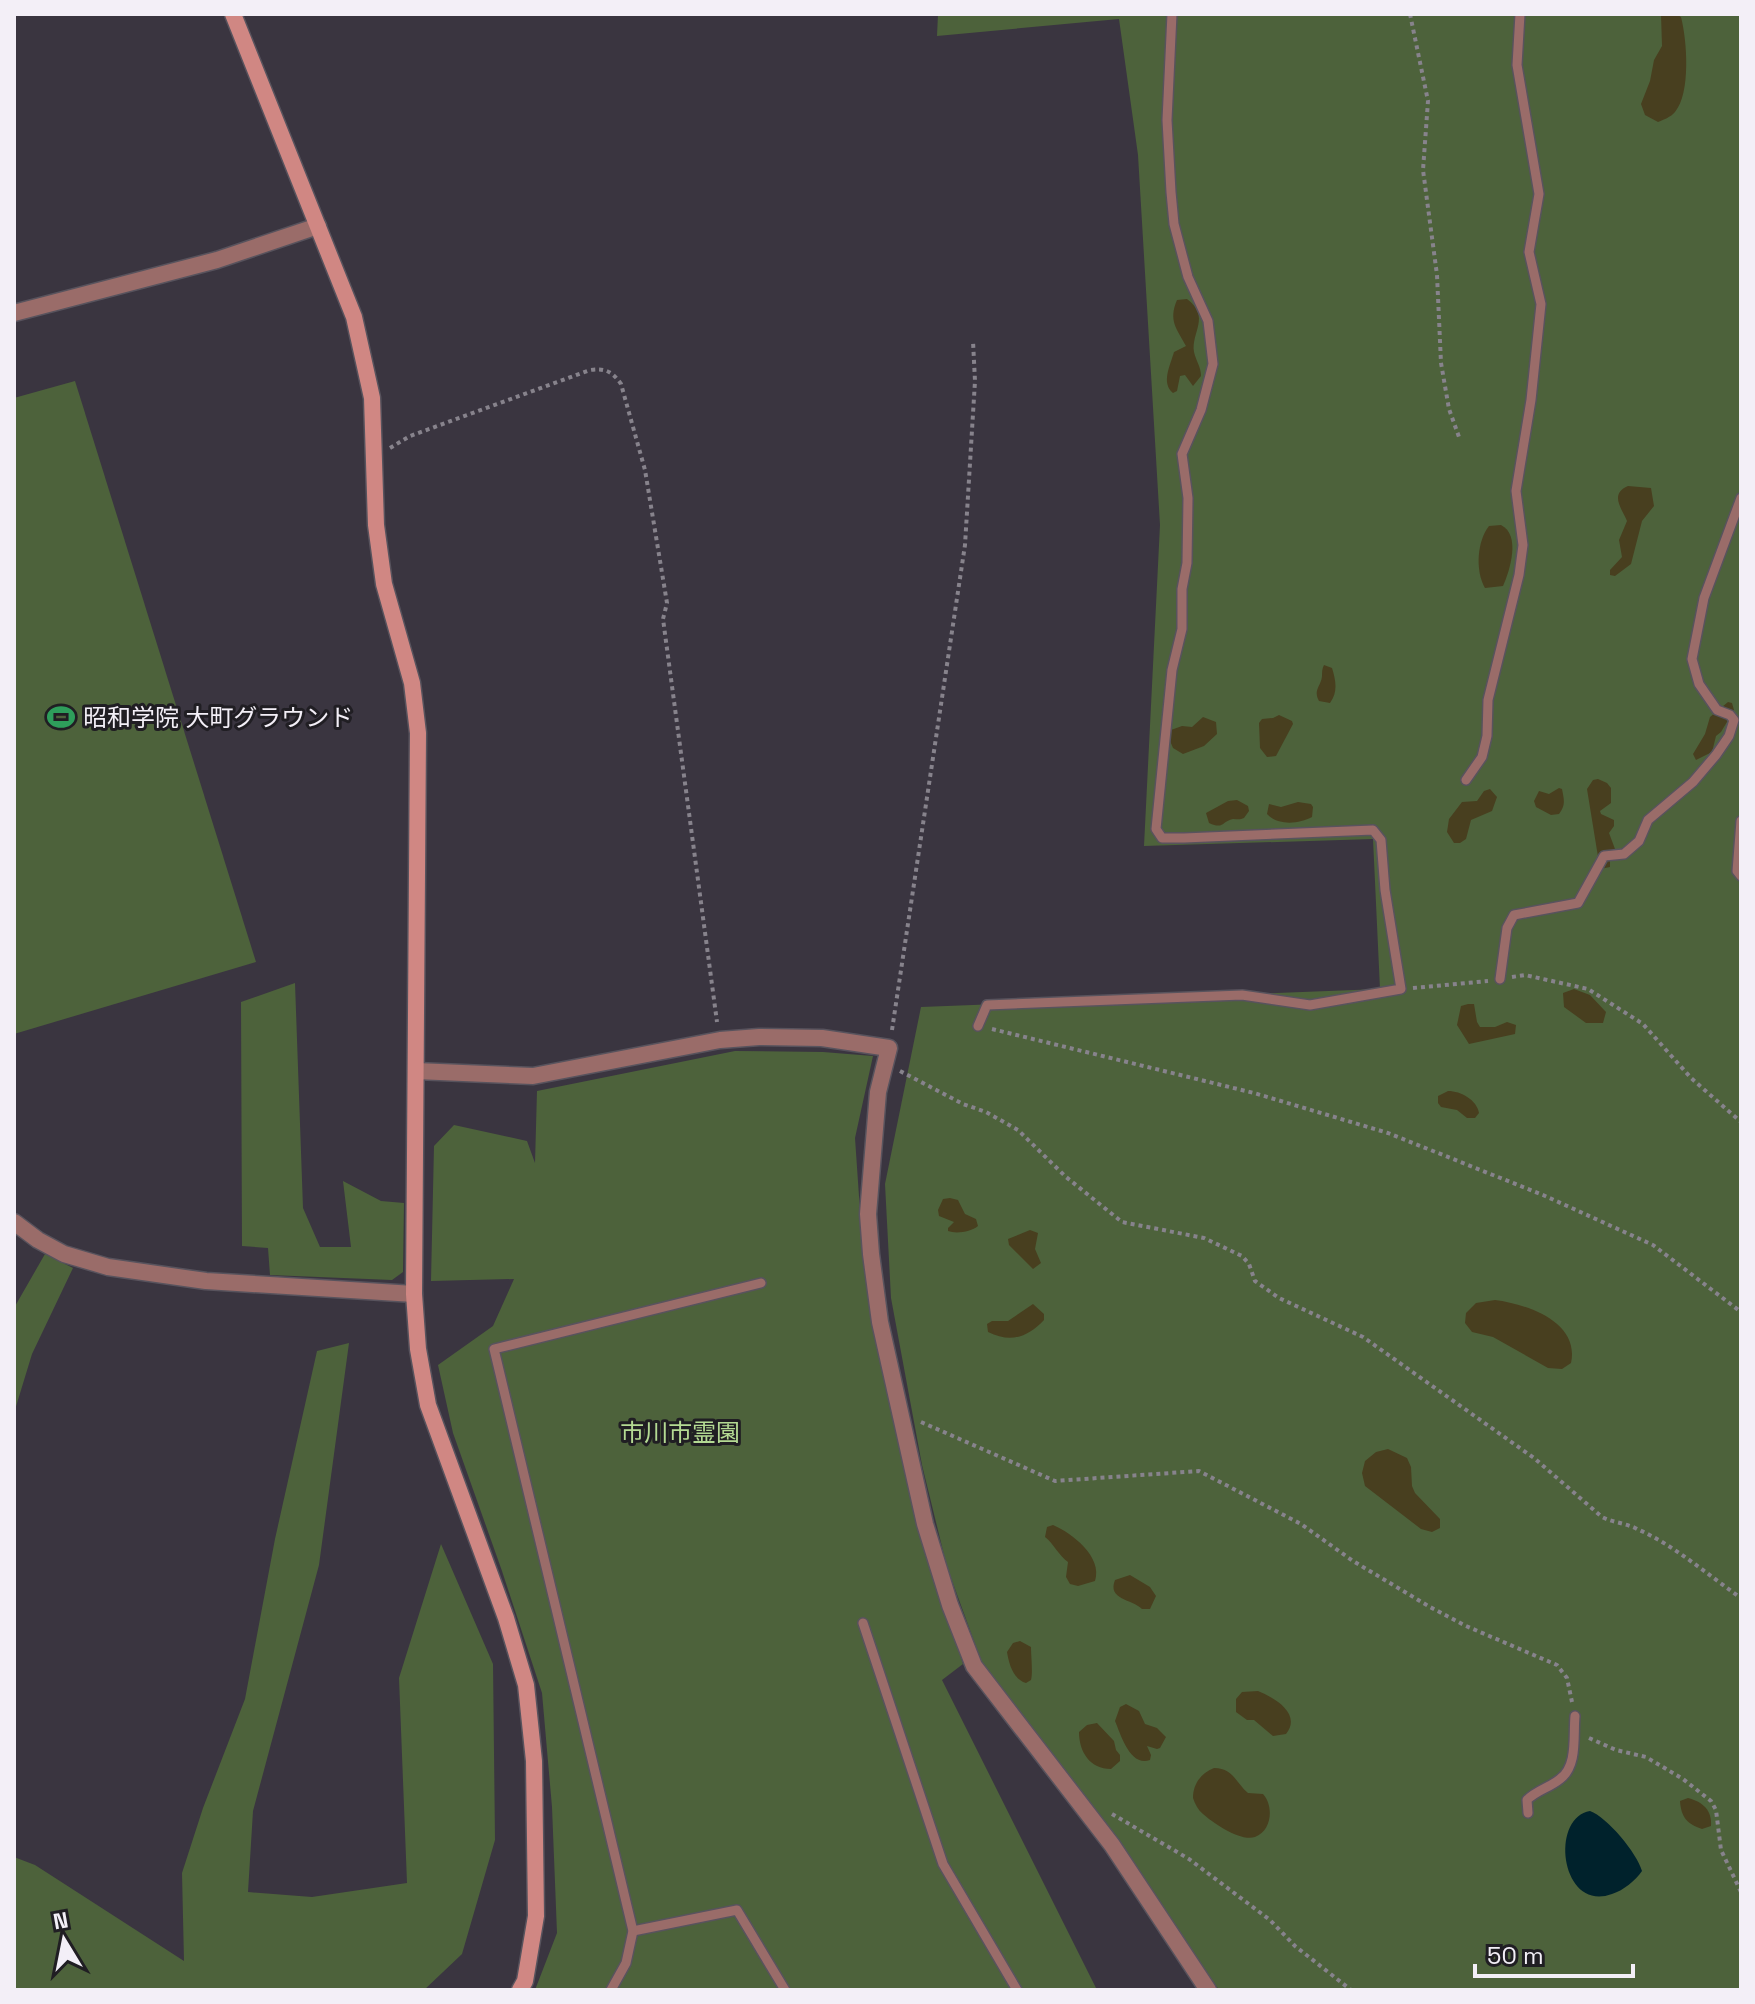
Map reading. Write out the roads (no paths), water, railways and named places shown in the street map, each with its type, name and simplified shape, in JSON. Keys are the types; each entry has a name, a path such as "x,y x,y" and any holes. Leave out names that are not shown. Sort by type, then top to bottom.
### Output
{"street":[{"path":"233,14 354,317 372,398 376,525 384,584 412,683 418,733 414,1294 418,1349 428,1405 506,1618 526,1685 534,1761 536,1916 525,1981 520,1990"},
{"path":"14,313 217,260 318,226"},
{"path":"416,1071 533,1076 720,1040 822,1038 887,1056 878,1092 868,1214 880,1322 925,1524 950,1605 974,1666 1112,1845 1208,1990"},
{"path":"14,1222 64,1254 108,1267 206,1281 414,1294"}],"lane":[{"path":"978,1026 987,1005 1242,995 1310,1005 1401,989 1385,890 1381,840 1373,830 1162,838 1156,829 1172,670 1182,629 1182,589 1187,563 1188,498 1182,454 1201,410 1213,364 1208,321 1188,277 1174,224 1167,120 1172,14"},
{"path":"1466,780 1482,757 1487,736 1488,700 1519,575 1523,545 1516,491 1531,400 1541,304 1529,252 1539,194 1517,65 1520,14"},
{"path":"1500,979 1507,928 1514,915 1578,903 1604,856 1624,854 1639,841 1648,820 1693,782 1729,736 1734,720 1717,710 1699,684 1692,659 1704,598 1741,498"},
{"path":"1741,821 1737,871 1741,876"},
{"path":"611,1990 626,1963 633,1931 494,1349 761,1283"},
{"path":"863,1623 943,1864 1017,1990"},
{"path":"1528,1813 1527,1800 1535,1792 1563,1778 1569,1768 1575,1716"},
{"path":"633,1931 737,1910 785,1990"}],"water":[{"path":"1590,1811 1605,1820 1620,1836 1642,1871 1629,1885 1612,1894 1595,1896 1581,1890 1566,1862 1565,1845 1569,1830 1577,1817"}],"place":[{"name":"昭和学院 大町グラウンド","path":"61,717"}],"park label":[{"name":"市川市霊園","path":"680,1432"}]}
